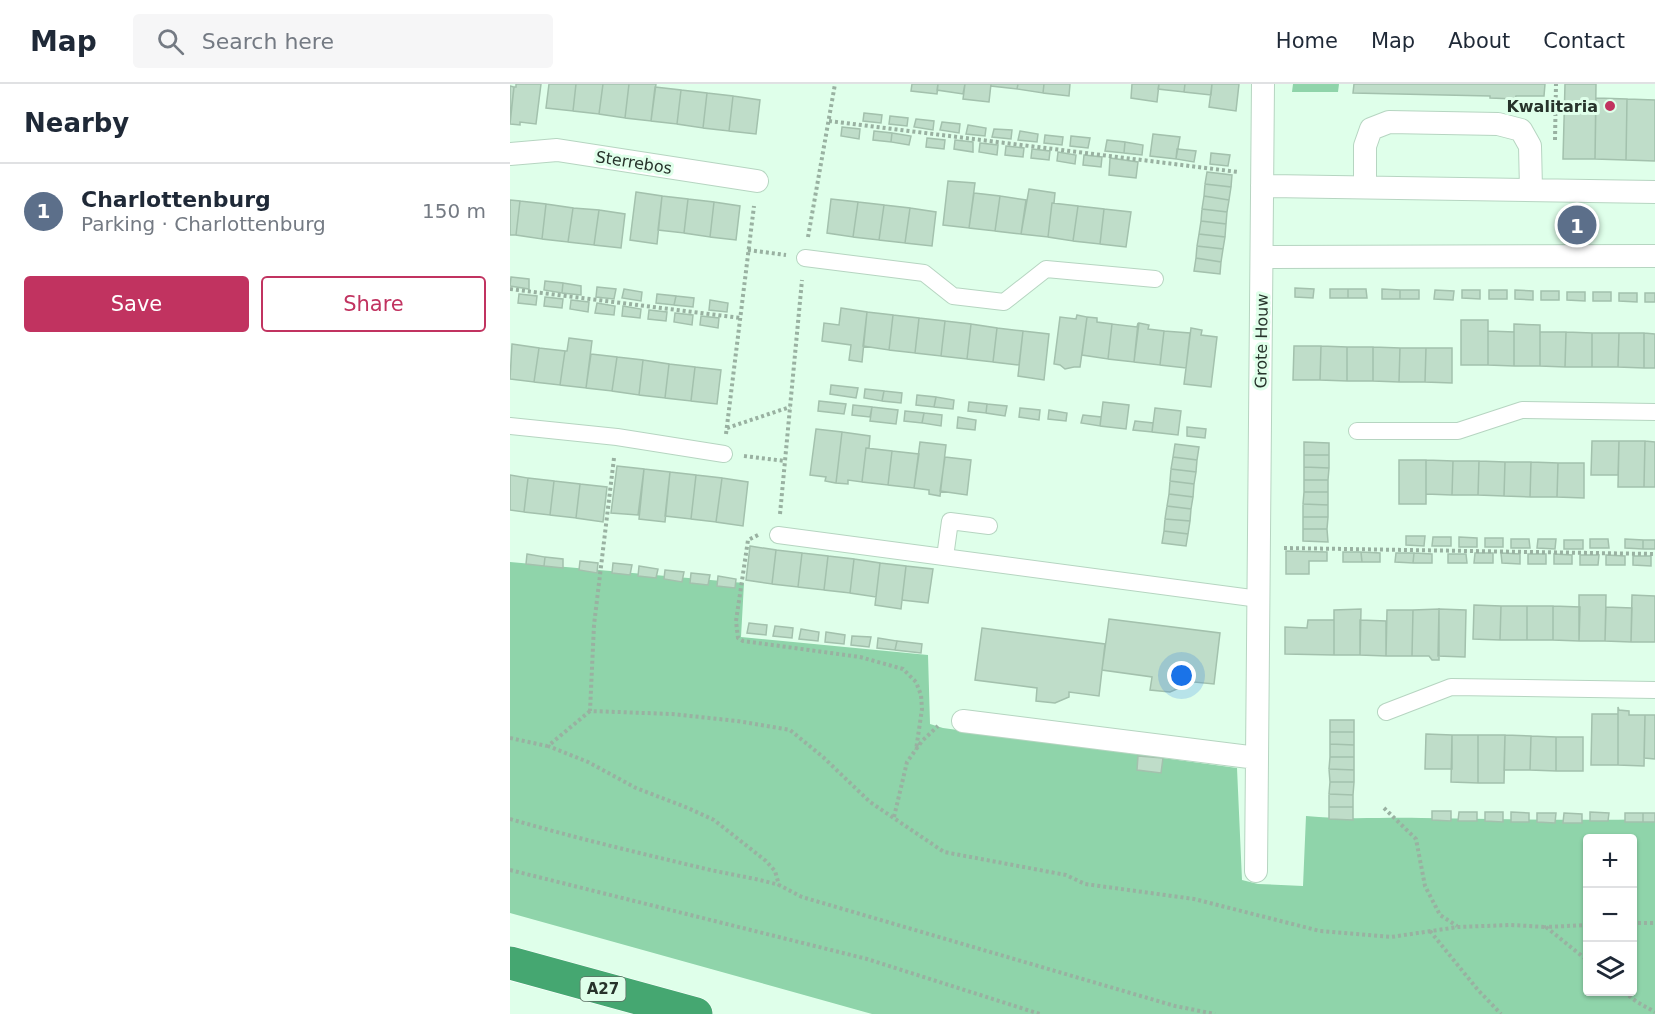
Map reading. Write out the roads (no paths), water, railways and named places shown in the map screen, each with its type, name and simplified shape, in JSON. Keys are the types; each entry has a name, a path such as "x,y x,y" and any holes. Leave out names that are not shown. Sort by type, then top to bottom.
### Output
{"highway":[{"name":"A27","path":"510,963 696,1014"}],"street":[{"name":"Grote Houw","path":"1256,872 1263,84"},
{"path":"1365,187 1365,146 1371,129 1389,122 1498,124 1521,130 1530,146 1531,189"},
{"name":"Sterrebos","path":"510,154 557,150 757,181"},
{"path":"1262,180 1365,187 1655,192"},
{"path":"1262,257 1655,256"},
{"path":"804,258 924,273 953,296 1004,302 1046,269 1155,279"},
{"path":"1357,431 1458,431 1522,410 1655,412"},
{"path":"510,426 617,437 724,454"},
{"path":"945,558 950,521 989,526"},
{"path":"778,536 1259,599"},
{"path":"1386,712 1451,687 1655,690"},
{"path":"963,721 1257,758"}],"place":[{"name":"Kwalitaria","path":"1610,106"},
{"name":"Charlottenburg","path":"1577,225"}]}
